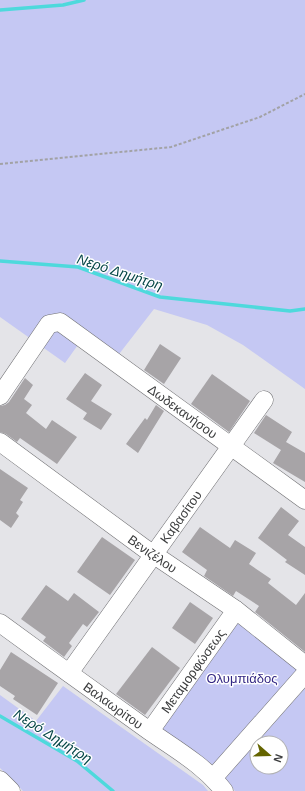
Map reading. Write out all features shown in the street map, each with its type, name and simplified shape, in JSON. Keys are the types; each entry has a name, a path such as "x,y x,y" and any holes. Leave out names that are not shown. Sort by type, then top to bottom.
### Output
{"street":[{"name":"Δωδεκανήσου","path":"0,396 49,324 60,322 305,500"},
{"name":"Καβασίτου","path":"69,673 264,400"},
{"name":"Βενιζέλου","path":"0,442 154,554 236,610 305,665"},
{"name":"Μεταμορφώσεως","path":"150,731 236,610"},
{"name":"Βαλαωρίτου","path":"0,623 191,759 219,784"},
{"path":"219,784 305,674"},
{"path":"0,780 11,791"}],"path":[{"path":"0,164 171,147 260,118 305,94"}],"green space":[{"path":"0,0 305,0 305,389 243,345 207,325 154,309 116,358 85,335 65,363 0,317"},
{"name":"Ολυμπιάδος","path":"235,617 301,671 216,767 158,729"},
{"path":"63,686 203,785 208,791 23,791 0,768 0,695 36,721"},
{"path":"305,688 305,791 235,791 225,778 249,751 249,775 289,775 289,735 263,735"}],"building":[{"path":"160,344 181,358 164,384 144,370"},
{"path":"85,373 102,385 91,401 112,414 101,430 83,419 87,413 66,399"},
{"path":"212,374 250,401 229,432 191,404"},
{"path":"25,378 33,385 24,399 32,405 26,413 46,429 52,420 77,437 57,464 20,438 17,442 6,434 0,432 0,406 9,402"},
{"path":"156,405 164,411 138,453 126,444 145,418 147,420"},
{"path":"266,415 292,432 286,442 305,453 305,482 273,463 281,450 254,433"},
{"path":"0,469 28,488 20,500 23,502 16,513 19,516 11,528 0,520"},
{"path":"281,507 299,521 288,535 305,547 305,575 285,562 287,560 258,538"},
{"path":"200,527 230,548 235,540 256,553 249,564 271,579 268,583 296,605 305,593 305,652 255,612 259,606 236,591 233,596 204,576 207,570 182,552"},
{"path":"102,537 135,560 110,595 77,572"},
{"path":"46,585 68,601 74,593 99,612 87,627 83,624 69,643 72,646 64,657 43,641 46,637 21,619"},
{"path":"190,602 213,618 195,644 172,628"},
{"path":"152,647 180,668 145,715 116,694"},
{"path":"11,652 58,683 37,715 13,699 15,696 0,686 0,670"}],"waterway":[{"name":"Νερό Δημήτρη","path":"0,10 63,5 84,0"},
{"name":"Νερό Δημήτρη","path":"0,261 78,267 160,297 290,311 305,309"},
{"name":"Νερό Δημήτρη","path":"0,716 77,761 113,791"}]}
